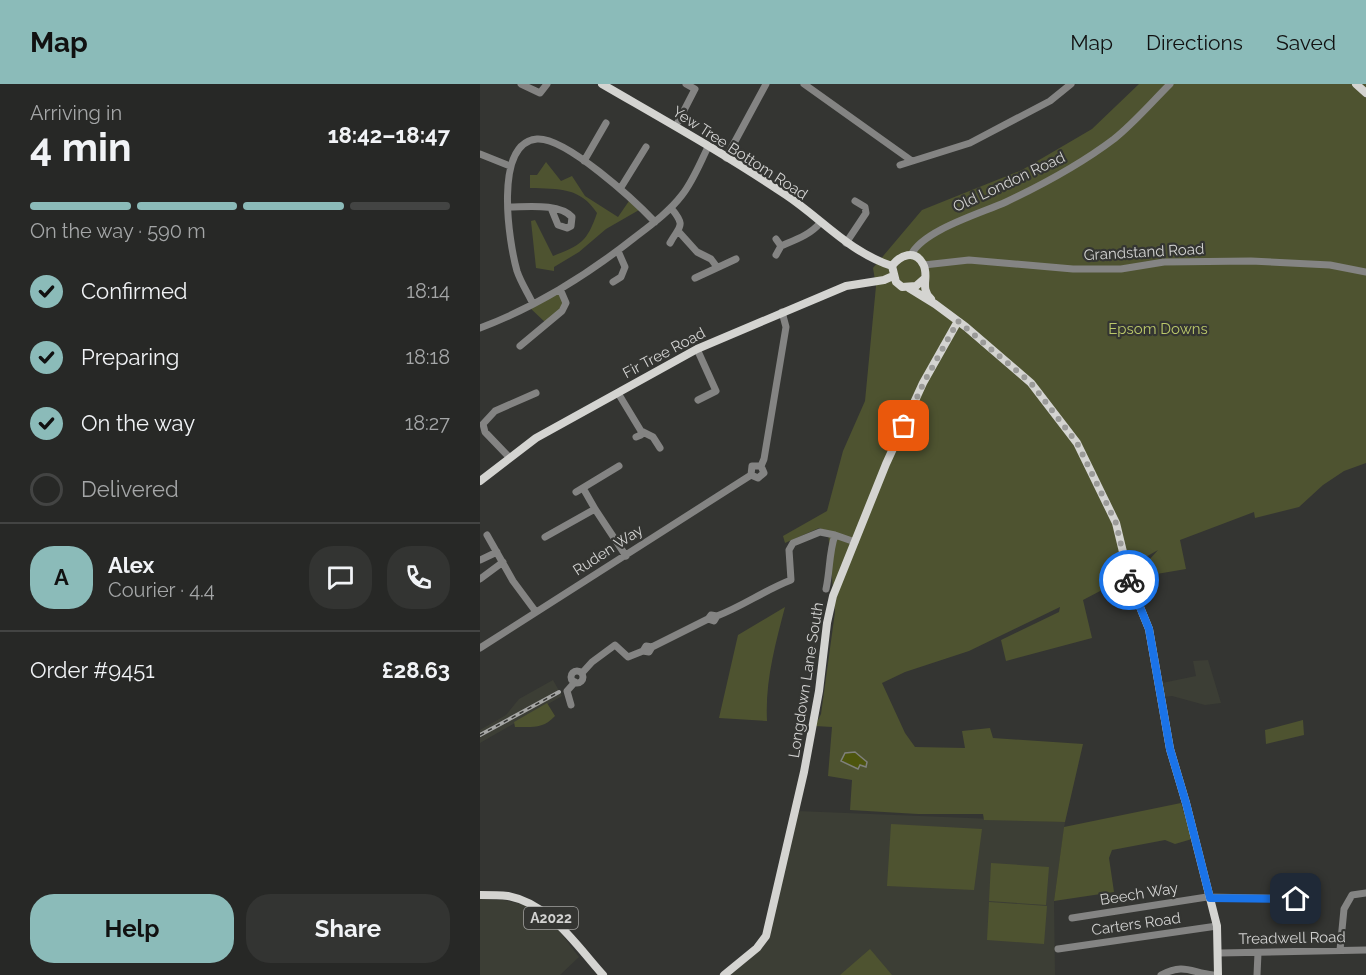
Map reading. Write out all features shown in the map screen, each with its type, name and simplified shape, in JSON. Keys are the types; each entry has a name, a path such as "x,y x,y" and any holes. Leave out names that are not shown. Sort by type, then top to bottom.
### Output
{"main road":[{"name":"Yew Tree Bottom Road","path":"602,84 787,196 846,243 892,271"},
{"path":"1356,84 1366,93"},
{"path":"935,304 927,295 924,266 911,255 903,256 892,271 898,285 909,288 935,304 1019,371 1046,401 1077,443 1116,523 1131,585 1149,629 1170,749 1217,926 1218,975"},
{"name":"Fir Tree Road","path":"877,281 892,271"},
{"path":"909,288 916,286 924,279"},
{"name":"Fir Tree Road","path":"480,481 536,438 697,350 846,286 877,281 898,285"},
{"name":"Longdown Lane South","path":"724,975 757,948 768,931 813,723 833,596 886,464 923,384 958,321"},
{"name":"A2022","path":"480,895 506,896 532,904 552,919 603,975"}],"street":[{"path":"521,84 538,93 542,92 547,84"},
{"path":"678,122 695,89 686,84"},
{"path":"726,158 766,84"},
{"path":"804,84 912,161"},
{"path":"900,165 970,143 1050,101 1071,84"},
{"name":"Old London Road","path":"911,255 920,245 965,217 1004,203 1072,168 1116,138 1170,84"},
{"path":"584,161 606,123"},
{"path":"533,304 516,267 509,207 510,166 517,151 525,144 537,140 552,142 584,161 620,189 655,222"},
{"path":"620,189 646,147"},
{"path":"480,328 560,289 618,251 655,222 670,208 692,180 708,147"},
{"path":"480,154 500,164 510,166"},
{"path":"846,243 866,213 865,207 855,201"},
{"path":"509,207 551,208"},
{"path":"670,208 680,221 679,232 670,243"},
{"path":"776,255 781,246 810,232 820,223"},
{"path":"679,232 697,252 711,259 717,267"},
{"path":"777,239 781,246"},
{"path":"613,282 621,277 626,267 618,251"},
{"path":"695,278 736,260"},
{"name":"Grandstand Road","path":"924,266 969,260 1073,269 1121,269 1164,262 1262,261 1330,265 1366,272"},
{"path":"520,346 562,311 566,303 560,289"},
{"name":"Ruden Way","path":"480,648 750,475 758,478 763,476 764,470 761,466 786,327 782,312"},
{"path":"697,350 716,391 698,400"},
{"path":"509,457 482,430 484,420 490,414 536,393"},
{"path":"618,393 639,434 650,434 660,448"},
{"path":"619,466 580,490 616,538 626,556"},
{"path":"545,537 595,509"},
{"path":"571,705 567,691 575,682 583,680 582,673 592,662 615,645 628,657 643,651 649,652 652,647 708,620 714,621 717,616 752,600 773,586 791,580 789,550 793,543 820,532 855,542"},
{"path":"487,535 513,581 536,612"},
{"path":"826,589 830,570 831,545 835,535"},
{"path":"480,560 497,552"},
{"path":"480,579 503,562"},
{"path":"1340,950 1345,904 1352,895 1366,893"},
{"name":"Beech Way","path":"1072,918 1210,898 1316,899"},
{"name":"Carters Road","path":"1058,949 1217,926"},
{"name":"Treadwell Road","path":"1219,953 1366,950"},
{"path":"1257,975 1258,953"},
{"path":"1161,975 1174,969 1184,968 1213,975"}],"shaded area":[{"path":"1208,660 1221,703 1205,705 1172,696 1164,697 1162,683 1196,676 1193,661"},
{"path":"553,680 562,696 480,743 480,730 506,715 519,699"},
{"path":"797,811 1065,822 1054,901 1055,975 727,975 768,941"},
{"path":"480,899 504,900 526,905 557,928 579,957 560,975 480,975"}],"green space":[{"name":"Epsom Downs","path":"1139,84 1366,84 1366,463 1344,471 1323,485 1299,507 1255,518 1254,512 1180,540 1186,569 1133,578 1158,550 1123,570 1123,573 1100,584 1102,590 1083,600 1092,638 1006,661 1001,640 1059,612 1060,607 969,651 905,672 882,683 905,733 915,747 965,748 962,731 990,728 993,738 1083,744 1065,822 984,820 983,814 918,814 850,810 852,780 828,776 832,727 815,726 821,714 835,612 828,531 819,528 785,543 783,536 827,511 843,451 865,401 876,286 873,268 922,210 1022,170 1092,129"},
{"path":"546,162 561,181 572,176 585,196 618,217 629,201 639,210 606,229 579,252 554,267 554,271 536,268 531,221 535,220 553,256 582,241 590,230 597,213 583,198 568,191 530,188 530,175 537,175"},
{"path":"560,289 566,303 547,324 528,306"},
{"path":"785,607 769,678 767,721 719,718 738,635"},
{"path":"547,703 555,716 551,720 537,726 515,727 514,722"},
{"path":"1303,720 1304,735 1266,744 1265,730"},
{"path":"1181,803 1192,839 1175,844 1165,840 1112,850 1109,858 1114,892 1054,901 1064,827"},
{"path":"891,824 982,829 974,890 887,886"},
{"path":"991,863 1049,867 1046,905 989,901"},
{"path":"989,902 1047,906 1044,944 987,940"},
{"path":"870,949 892,975 840,975"}],"building":[{"path":"855,752 867,762 866,767 860,765 858,769 841,761 845,753"}],"railway":[{"path":"480,735 559,692"}],"way so far":[{"path":"904,426 923,384 958,321 1019,371 1064,423 1077,443 1116,523 1129,580"}],"route":[{"path":"1129,580 1149,629 1170,749 1210,898 1296,899"}]}
